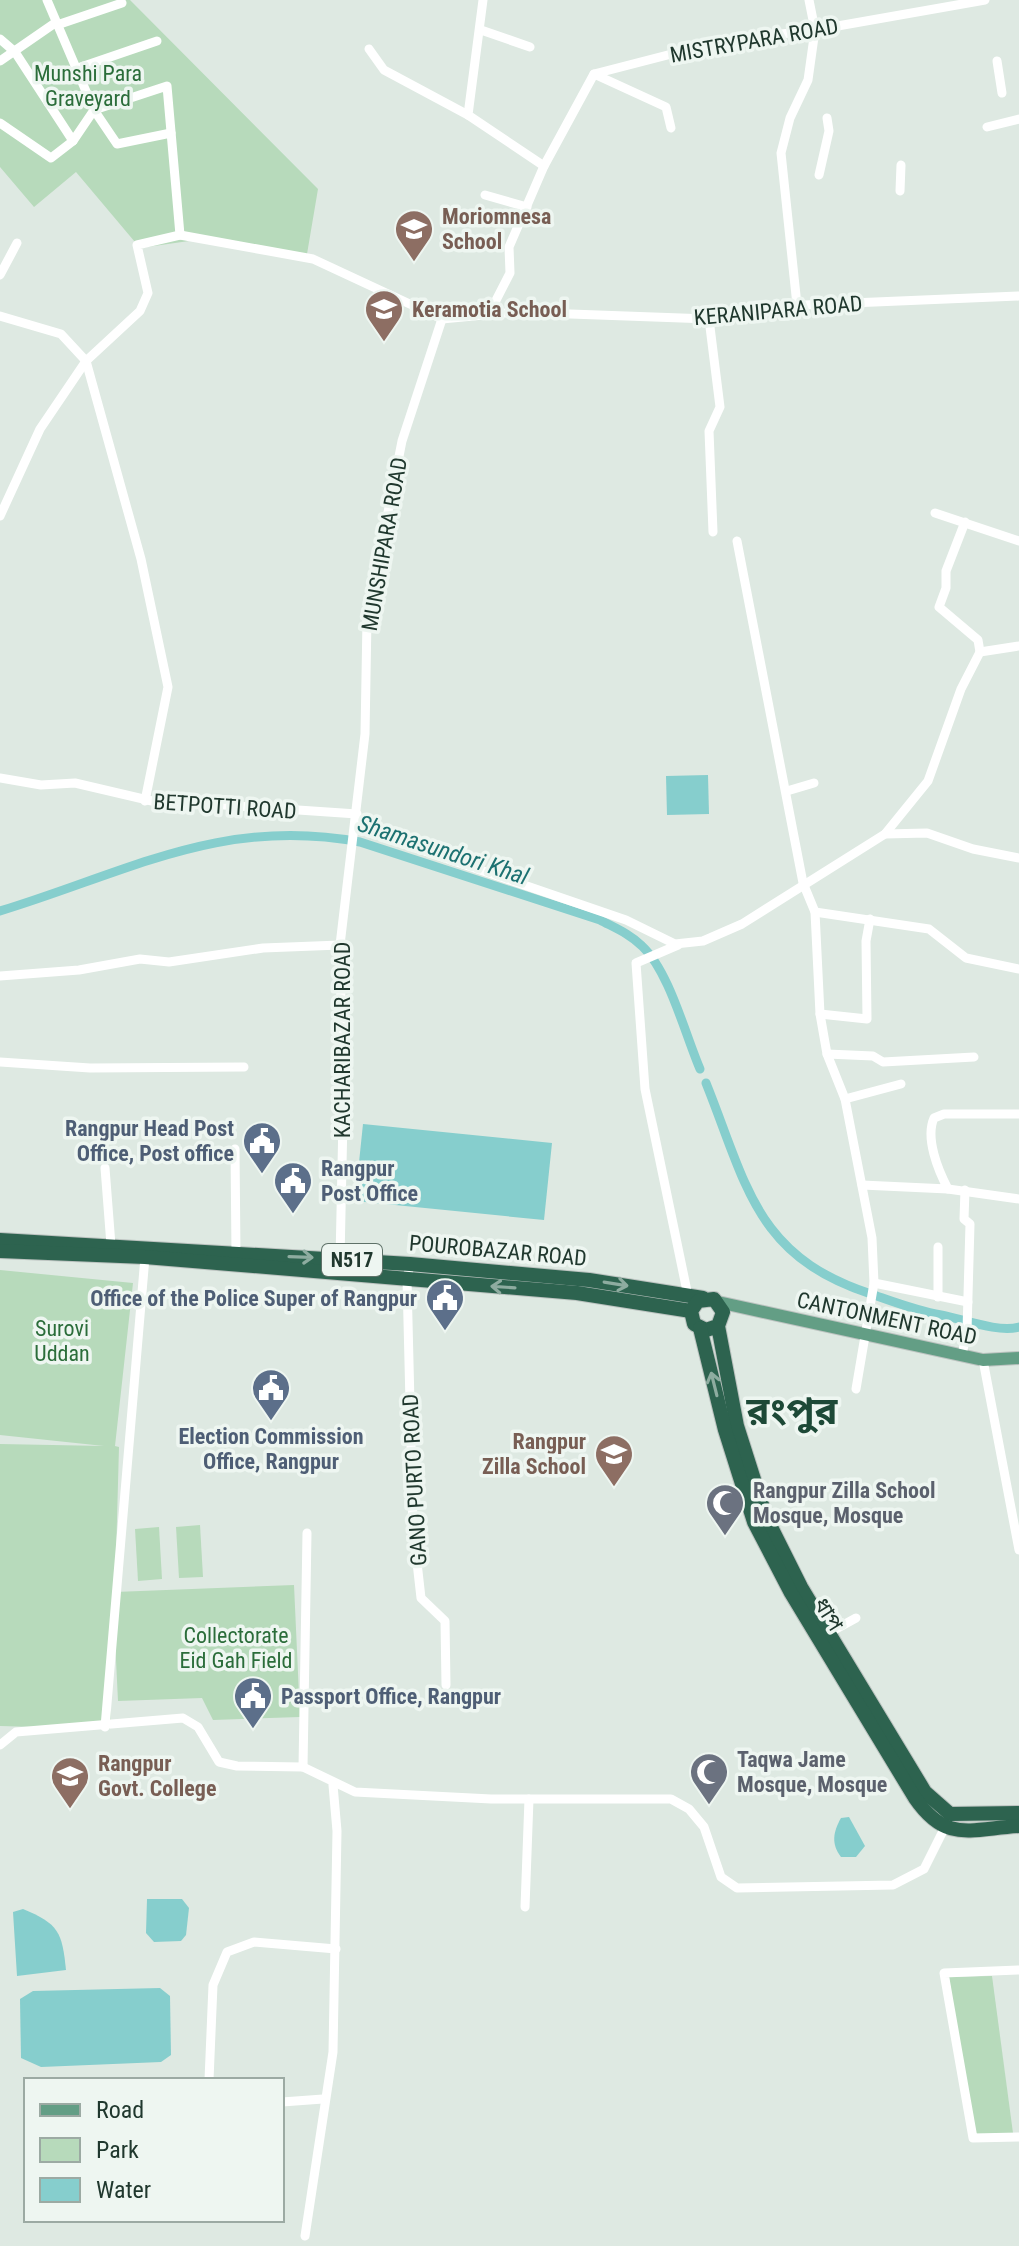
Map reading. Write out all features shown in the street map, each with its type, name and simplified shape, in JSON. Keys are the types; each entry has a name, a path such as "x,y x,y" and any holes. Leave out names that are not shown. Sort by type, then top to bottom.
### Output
{"highway":[{"name":"POUROBAZAR ROAD","path":"0,1240 410,1264 589,1280 694,1302"},
{"name":"POUROBAZAR ROAD","path":"0,1251 145,1257 694,1302"},
{"name":"N517","path":"694,1302 718,1302"},
{"name":"ধাপ","path":"694,1302 694,1324 700,1328 725,1430 754,1522 824,1636 925,1792 945,1812 971,1816 1019,1813"},
{"name":"ধাপ","path":"718,1302 737,1426 766,1517 824,1636 915,1798 927,1816 944,1829"},
{"path":"700,1328 720,1322"},
{"path":"944,1829 1019,1826"}],"main road":[{"name":"CANTONMENT ROAD","path":"718,1302 983,1360 1019,1358"},
{"path":"720,1322 747,1307"}],"street":[{"path":"47,0 94,110 117,144 171,133"},
{"path":"468,115 483,0"},
{"path":"797,305 781,153 787,126 808,80 815,30 809,0"},
{"name":"MISTRYPARA ROAD","path":"594,74 722,41 815,30 985,0"},
{"path":"0,61 56,24 122,3"},
{"path":"481,30 530,47"},
{"path":"0,39 15,52 73,141"},
{"path":"75,69 157,41"},
{"path":"369,49 384,70 468,115 544,166"},
{"path":"997,61 1002,93"},
{"path":"490,312 510,273 509,247 544,166 594,74 666,107 671,128"},
{"path":"0,123 51,158 73,141 94,110 167,86 180,235"},
{"path":"819,175 829,131 827,118"},
{"path":"987,127 1019,119"},
{"path":"900,191 901,165"},
{"path":"485,195 527,207"},
{"path":"0,516 40,429 86,361 140,311 148,293 137,245 180,235 313,259 442,319"},
{"path":"0,275 17,243"},
{"name":"KERANIPARA ROAD","path":"442,319 490,312 709,319 756,307 1019,296"},
{"path":"0,316 61,334 86,361 141,559 168,687 145,801"},
{"name":"MUNSHIPARA ROAD","path":"357,818 365,734 367,619 402,441 442,319"},
{"path":"709,319 720,407 709,431 713,532"},
{"path":"935,513 1019,541"},
{"path":"694,1302 645,1089 636,963 678,945 703,941 742,924 806,881 866,849 885,834 928,781 961,689 980,652 978,640 939,607 946,588 946,571 965,522"},
{"path":"737,541 787,791 815,912 820,1014 827,1054 845,1099 872,1238 874,1283 856,1389"},
{"path":"980,652 1019,646"},
{"name":"BETPOTTI ROAD","path":"0,778 41,785 75,783 145,801 357,818"},
{"path":"787,791 814,783"},
{"path":"357,818 470,873 555,903 626,920 678,945"},
{"name":"KACHARIBAZAR ROAD","path":"340,1259 343,1103 340,945 357,818"},
{"path":"885,834 927,833 973,849 1019,858"},
{"path":"404,856 407,845"},
{"path":"815,912 929,929 966,958 1019,969"},
{"path":"820,1014 867,1019 866,941 870,919"},
{"path":"0,976 79,970 140,959 169,962 263,948 340,945"},
{"path":"827,1054 873,1056 883,1062 974,1057"},
{"path":"0,1062 90,1068 244,1067"},
{"path":"845,1099 901,1084"},
{"path":"948,1189 939,1172 929,1128 934,1118 944,1114 1019,1114"},
{"path":"235,1149 236,1254"},
{"path":"105,1168 111,1245"},
{"path":"862,1185 965,1190 1019,1199"},
{"path":"962,1355 968,1302 970,1224 964,1219 965,1190"},
{"path":"938,1247 938,1297"},
{"path":"105,1727 145,1257"},
{"name":"GANO PURTO ROAD","path":"410,1264 407,1280 413,1527 421,1598 445,1621 446,1685"},
{"path":"874,1283 968,1302"},
{"path":"983,1360 1019,1550"},
{"path":"303,1767 307,1533"},
{"path":"824,1636 856,1618"},
{"path":"0,1745 16,1732 105,1727 183,1718 198,1727 219,1762 237,1766 303,1767 333,1785 355,1792 529,1799 671,1799 689,1809 704,1827 721,1877 737,1888 893,1885 924,1869 944,1829"},
{"path":"305,2236 323,2099 333,2052 337,1831 333,1785"},
{"path":"525,1907 529,1799"},
{"path":"209,2078 213,1985 227,1952 254,1942 336,1949"},
{"path":"1019,1970 944,1973 973,2138 1019,2137"},
{"path":"284,2102 323,2099"}],"green space":[{"name":"Munshi Para Graveyard","path":"0,0 130,0 318,189 307,254 210,238 140,248 76,172 34,207 0,167"},
{"path":"0,1270 133,1283 115,1446 119,1447 115,1592 294,1585 300,1717 213,1720 202,1698 118,1701 114,1619 110,1729 0,1726 0,1444 104,1446 0,1435"},
{"path":"200,1525 203,1577 179,1578 176,1527"},
{"path":"159,1527 162,1579 138,1581 135,1529"},
{"path":"992,1976 1013,2133 970,2136 949,1977"}],"water":[{"path":"708,775 709,814 667,815 666,776"},
{"path":"363,1124 552,1143 544,1220 355,1201"},
{"path":"849,1817 865,1846 856,1857 841,1857 834,1843 835,1833 841,1818"},
{"path":"147,1899 182,1899 189,1908 186,1935 181,1941 154,1942 146,1933"},
{"path":"23,1909 44,1920 56,1931 63,1947 66,1970 17,1976 13,1912"},
{"path":"160,1988 170,1996 171,2055 161,2062 41,2067 21,2058 20,1999 33,1991"}],"waterway":[{"name":"Shamasundori Khal","path":"0,911 134,865 219,842 264,836 310,836 360,842 600,920 632,938 652,957 660,971 700,1069"},
{"name":"Shamasundori Khal","path":"706,1083 733,1154 760,1212 779,1237 802,1259 832,1278 906,1306 991,1327 1019,1327"}],"place":[{"name":"Moriomnesa School","path":"414,263"},
{"name":"Keramotia School","path":"384,343"},
{"name":"Rangpur Head Post Office, Post office","path":"262,1175"},
{"name":"Rangpur Post Office","path":"293,1215"},
{"name":"Office of the Police Super of Rangpur","path":"445,1332"},
{"name":"Election Commission Office, Rangpur","path":"271,1422"},
{"name":"Rangpur Zilla School","path":"614,1488"},
{"name":"Rangpur Zilla School Mosque, Mosque","path":"725,1537"},
{"name":"Passport Office, Rangpur","path":"253,1730"},
{"name":"Taqwa Jame Mosque, Mosque","path":"709,1806"},
{"name":"Rangpur Govt. College","path":"70,1810"}],"district":[{"name":"রংপুর","path":"792,1411"}],"park label":[{"name":"Surovi Uddan","path":"62,1340"},
{"name":"Collectorate Eid Gah Field","path":"236,1648"}]}
